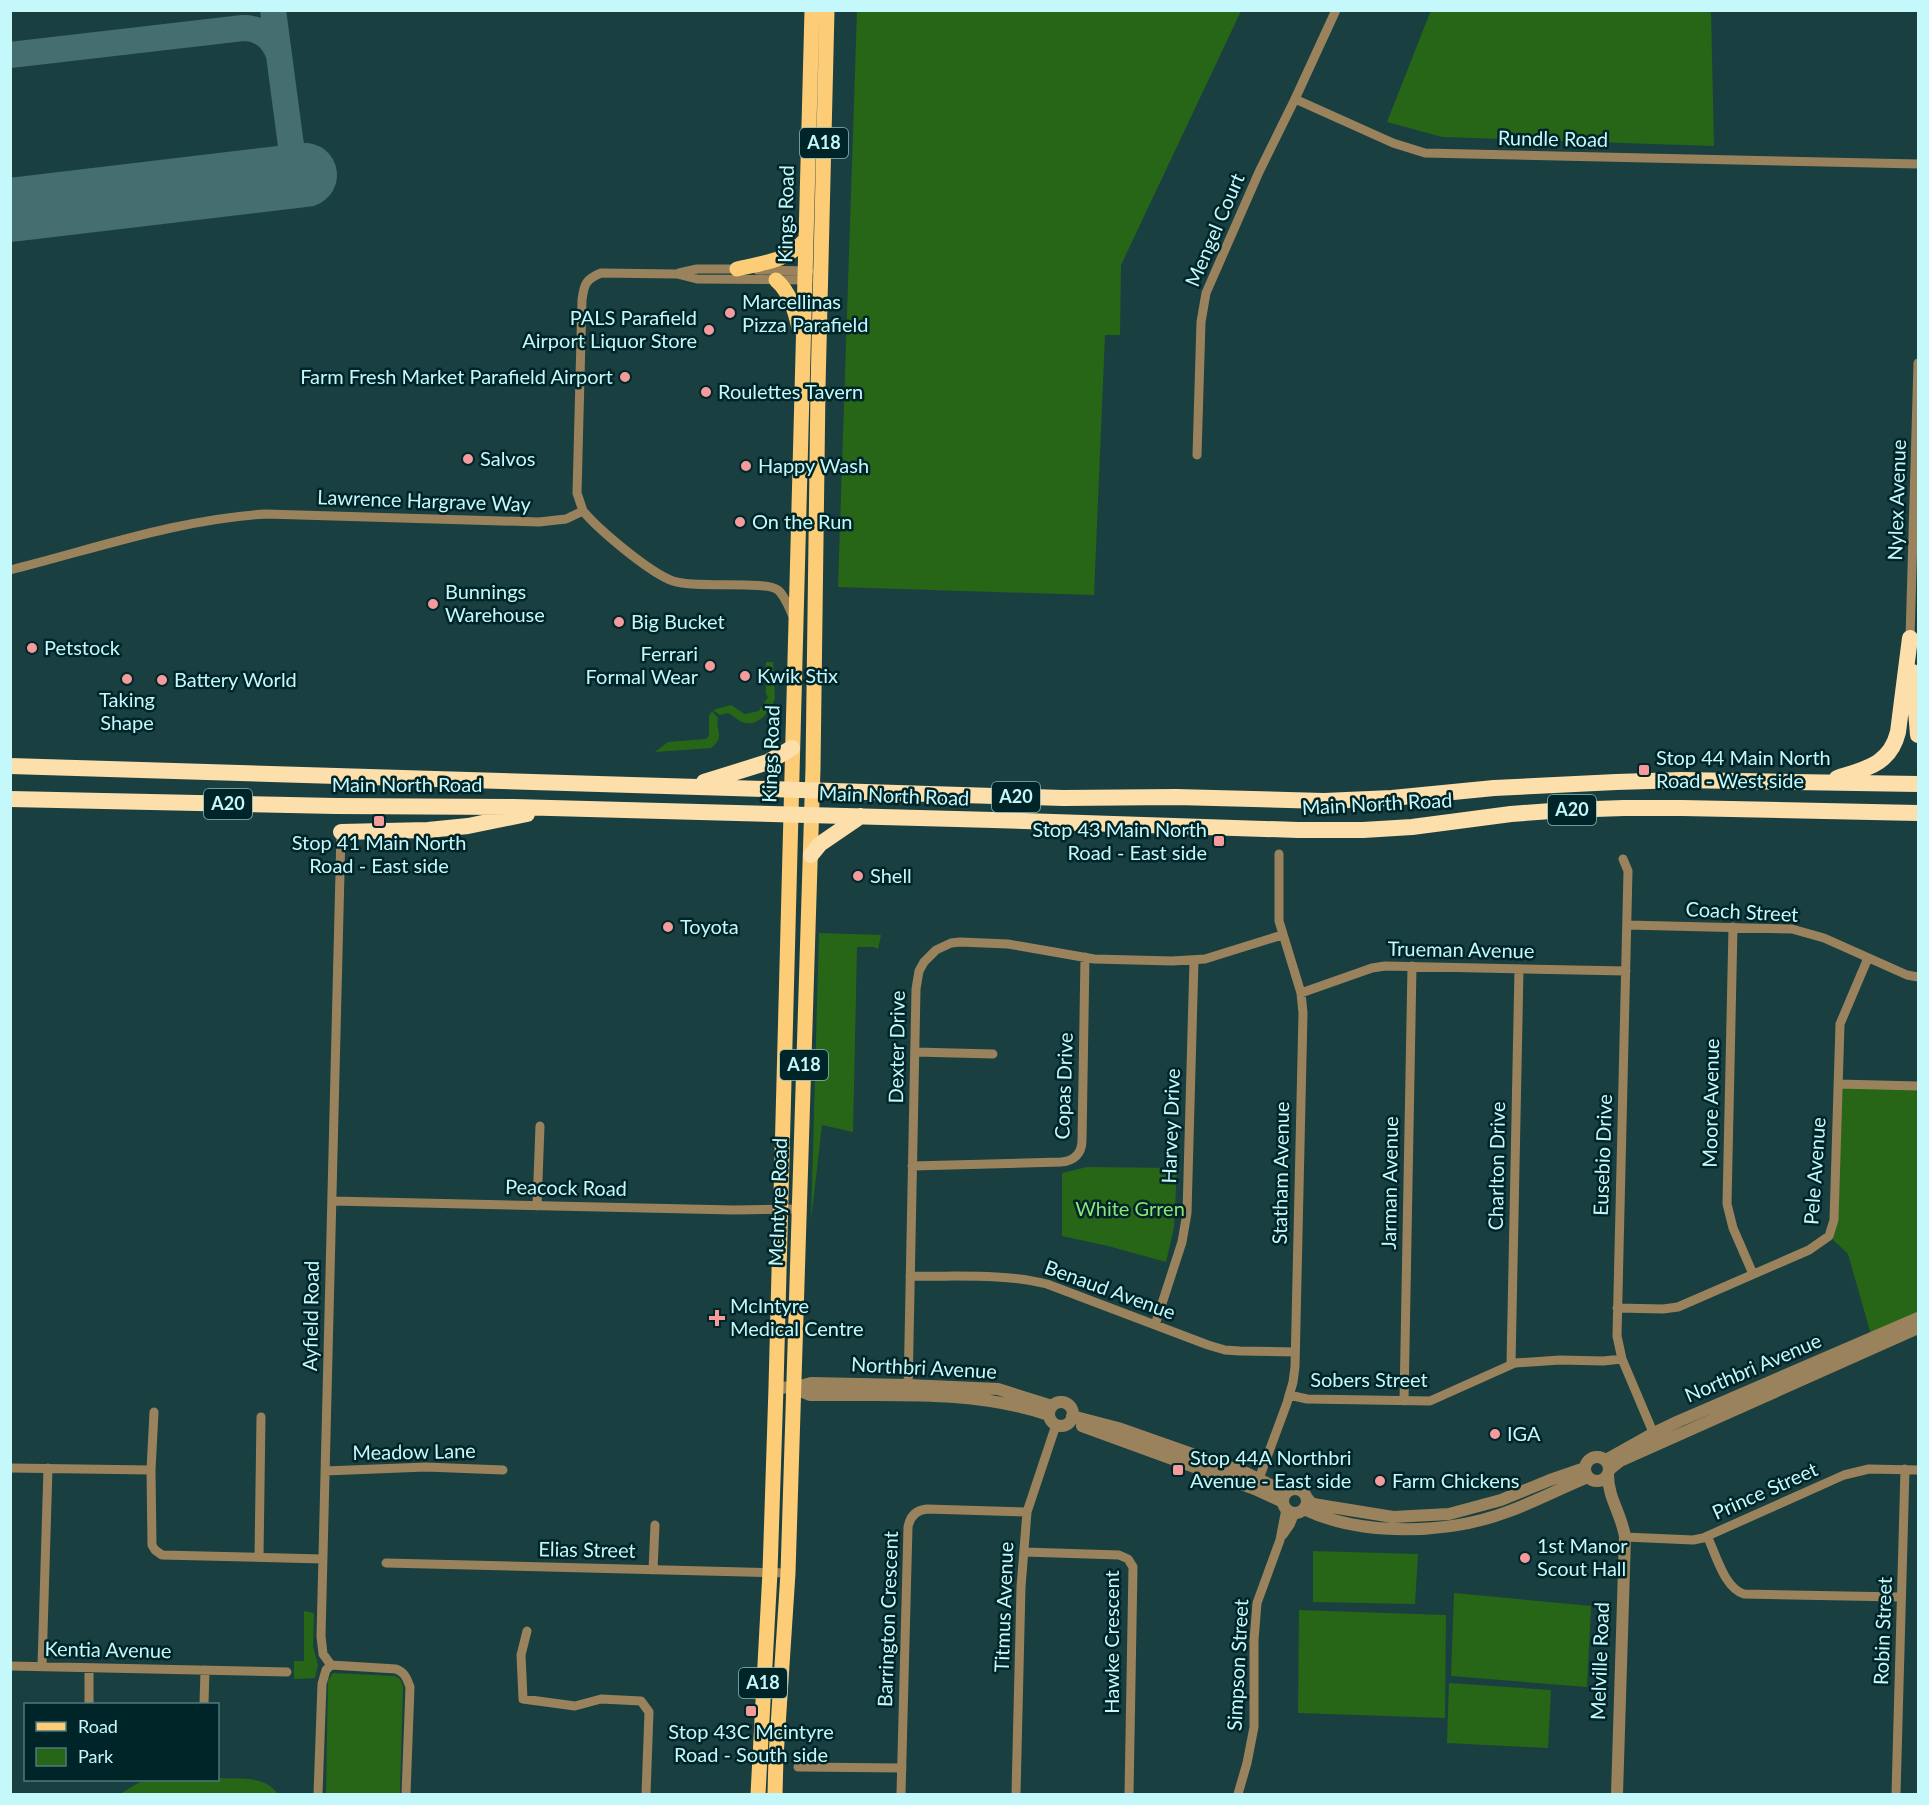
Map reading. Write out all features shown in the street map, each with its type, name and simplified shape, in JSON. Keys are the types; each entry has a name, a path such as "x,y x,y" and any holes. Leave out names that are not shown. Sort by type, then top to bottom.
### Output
{"highway":[{"path":"1910,639 1918,735"},
{"path":"1826,782 1878,764 1893,746 1898,732 1910,639"},
{"path":"692,786 768,762 792,748"},
{"name":"Main North Road","path":"10,766 1063,798 1176,797 1324,801 1392,798 1494,788 1682,780 1918,784"},
{"name":"Main North Road","path":"10,799 812,814 1309,830 1412,827 1511,814 1612,809 1682,808 1918,813"},
{"path":"340,832 428,830 468,826 557,808"},
{"path":"811,855 820,844 861,816"}],"main road":[{"name":"Kings Road","path":"791,814 812,10"},
{"name":"Kings Road","path":"812,791 827,10"},
{"path":"737,269 782,258 795,251 806,239"},
{"path":"776,280 788,294 803,346"},
{"name":"McIntyre Road","path":"775,1794 788,1574 812,791"},
{"name":"McIntyre Road","path":"758,1794 770,1572 791,814"},
{"path":"785,1014 797,1013 807,977"}],"street":[{"path":"1295,99 1336,10"},
{"name":"Rundle Road","path":"1295,99 1393,143 1425,153 1918,164"},
{"name":"Mengel Court","path":"1197,455 1201,322 1206,292 1259,172 1295,99"},
{"path":"677,274 697,269 737,269 821,276"},
{"path":"796,623 777,589 765,585 730,586 674,581 654,571 603,532 583,511 577,493 584,287 592,276 601,273 677,274 697,279 776,280 805,276"},
{"name":"Nylex Avenue","path":"1910,639 1918,363"},
{"name":"Lawrence Hargrave Way","path":"10,570 152,533 227,517 266,514 539,522 566,519 583,511"},
{"name":"Ayfield Road","path":"331,1665 323,1654 321,1645 340,832"},
{"name":"Statham Avenue","path":"1257,1484 1293,1382 1295,1352 1302,1024 1301,993 1282,935 1280,921 1279,854"},
{"name":"Eusebio Drive","path":"1623,859 1628,871 1617,1336 1622,1359 1656,1439"},
{"name":"Coach Street","path":"1627,925 1792,929 1824,938 1907,975 1918,977"},
{"name":"Moore Avenue","path":"1733,927 1727,1203 1733,1228 1753,1274"},
{"name":"Dexter Drive","path":"908,1390 917,980 924,962 936,950 951,943 968,942 1008,945 1095,959 1194,960 1205,959 1282,935"},
{"name":"Copas Drive","path":"912,1166 1061,1162 1068,1161 1080,1152 1085,957"},
{"name":"Pele Avenue","path":"1617,1308 1678,1307 1809,1250 1825,1240 1831,1232 1834,1220 1840,1024 1868,958"},
{"name":"Harvey Drive","path":"1155,1325 1182,1242 1187,1213 1194,960"},
{"name":"Trueman Avenue","path":"1301,993 1372,968 1412,966 1626,971"},
{"name":"Jarman Avenue","path":"1404,1401 1412,966"},
{"name":"Charlton Drive","path":"1511,1364 1519,969"},
{"path":"915,1052 993,1054"},
{"path":"1838,1084 1918,1086"},
{"path":"537,1206 540,1126"},
{"name":"Peacock Road","path":"332,1201 799,1209"},
{"name":"Benaud Avenue","path":"910,1276 1034,1281 1226,1350 1295,1352"},
{"name":"Northbri Avenue","path":"1071,1419 1118,1428 1257,1484 1279,1489 1294,1504 1311,1503 1393,1517 1449,1514 1501,1500 1550,1480 1599,1472 1656,1439 1918,1318"},
{"name":"Northbri Avenue","path":"1656,1439 1918,1328"},
{"name":"Sobers Street","path":"1289,1395 1307,1399 1430,1401 1511,1364 1527,1361 1622,1359"},
{"name":"Northbri Avenue","path":"776,1387 793,1388 811,1383 908,1390 998,1389 1052,1416"},
{"path":"1058,1403 1071,1408 1071,1419 1064,1426 1052,1416 1058,1403"},
{"path":"154,1412 151,1470 152,1545 155,1550 162,1555 323,1559"},
{"name":"Titmus Avenue","path":"1016,1794 1027,1512 1052,1416"},
{"path":"259,1557 261,1417"},
{"name":"Meadow Lane","path":"325,1471 426,1467 503,1470"},
{"path":"10,1468 151,1470"},
{"path":"42,1666 48,1468"},
{"name":"Prince Street","path":"1625,1537 1693,1540 1707,1536 1844,1475 1869,1469 1918,1470"},
{"name":"Robin Street","path":"1896,1794 1905,1469"},
{"name":"Melville Road","path":"1599,1472 1623,1526 1625,1537 1617,1794"},
{"name":"Simpson Street","path":"1239,1794 1248,1763 1254,1727 1254,1640 1257,1603 1294,1504"},
{"name":"Barrington Crescent","path":"901,1794 910,1519 916,1512 927,1509 1027,1512"},
{"path":"653,1570 655,1525"},
{"path":"1707,1536 1730,1585 1737,1592 1901,1597"},
{"name":"Hawke Crescent","path":"1024,1552 1119,1555 1128,1559 1133,1567 1129,1794"},
{"name":"Elias Street","path":"386,1563 788,1574"},
{"path":"527,1631 521,1655 523,1699 575,1706 601,1699 641,1701 649,1712 646,1794"},
{"path":"318,1794 322,1684 326,1670 331,1665 396,1669 407,1678 410,1687 406,1794"},
{"name":"Kentia Avenue","path":"10,1666 287,1672"},
{"path":"89,1668 89,1703"},
{"path":"204,1703 205,1670"},
{"path":"798,1767 902,1768"}],"green space":[{"path":"1431,10 1711,11 1714,146 1442,137 1387,122"},
{"path":"857,11 1241,11 1121,265 1120,335 1105,335 1094,595 838,587"},
{"path":"766,662 773,662 775,698 764,716 756,722 746,723 728,713 720,715 713,710 731,705 745,714 759,711 768,697 766,694"},
{"path":"712,711 718,718 719,737 711,748 655,752 668,742 706,739 709,736 709,716"},
{"path":"819,933 881,935 878,949 857,947 853,1132 822,1125 811,1220"},
{"path":"1838,1084 1918,1086 1918,1318 1872,1338 1848,1254 1829,1236"},
{"name":"White Grren","path":"1087,1167 1177,1168 1174,1227 1166,1262 1062,1236 1062,1173"},
{"path":"1313,1551 1418,1554 1415,1604 1313,1602"},
{"path":"1454,1593 1591,1606 1587,1687 1451,1676"},
{"path":"1299,1610 1446,1615 1445,1718 1298,1713"},
{"path":"304,1611 314,1613 313,1646 318,1665 315,1678 294,1679 294,1661 304,1661"},
{"path":"333,1673 395,1676 400,1679 403,1686 400,1794 326,1794 328,1680"},
{"path":"1449,1683 1551,1690 1548,1748 1447,1743"},
{"path":"219,1778 243,1778 266,1784 278,1794 120,1794 145,1781 219,1781"}],"taxiway":[{"path":"273,10 295,176"},
{"path":"10,55 243,28 266,35 279,55"},
{"path":"264,180 283,166 291,144"}],"runway":[{"path":"10,210 305,175"}],"place":[{"name":"Marcellinas Pizza Parafield","path":"730,313"},
{"name":"PALS Parafield Airport Liquor Store","path":"709,330"},
{"name":"Farm Fresh Market Parafield Airport","path":"625,377"},
{"name":"Roulettes Tavern","path":"706,392"},
{"name":"Salvos","path":"468,459"},
{"name":"Happy Wash","path":"746,466"},
{"name":"On the Run","path":"740,522"},
{"name":"Bunnings Warehouse","path":"433,604"},
{"name":"Big Bucket","path":"619,622"},
{"name":"Petstock","path":"32,648"},
{"name":"Ferrari Formal Wear","path":"710,666"},
{"name":"Kwik Stix","path":"745,676"},
{"name":"Taking Shape","path":"127,679"},
{"name":"Battery World","path":"162,680"},
{"name":"Stop 44 Main North Road - West side","path":"1644,770"},
{"name":"Stop 41 Main North Road - East side","path":"379,821"},
{"name":"Stop 43 Main North Road - East side","path":"1219,841"},
{"name":"Shell","path":"858,876"},
{"name":"Toyota","path":"668,927"},
{"name":"McIntyre Medical Centre","path":"717,1318"},
{"name":"IGA","path":"1495,1434"},
{"name":"Stop 44A Northbri Avenue - East side","path":"1178,1470"},
{"name":"Farm Chickens","path":"1380,1481"},
{"name":"1st Manor Scout Hall","path":"1525,1558"},
{"name":"Stop 43C Mcintyre Road - South side","path":"751,1711"}]}
